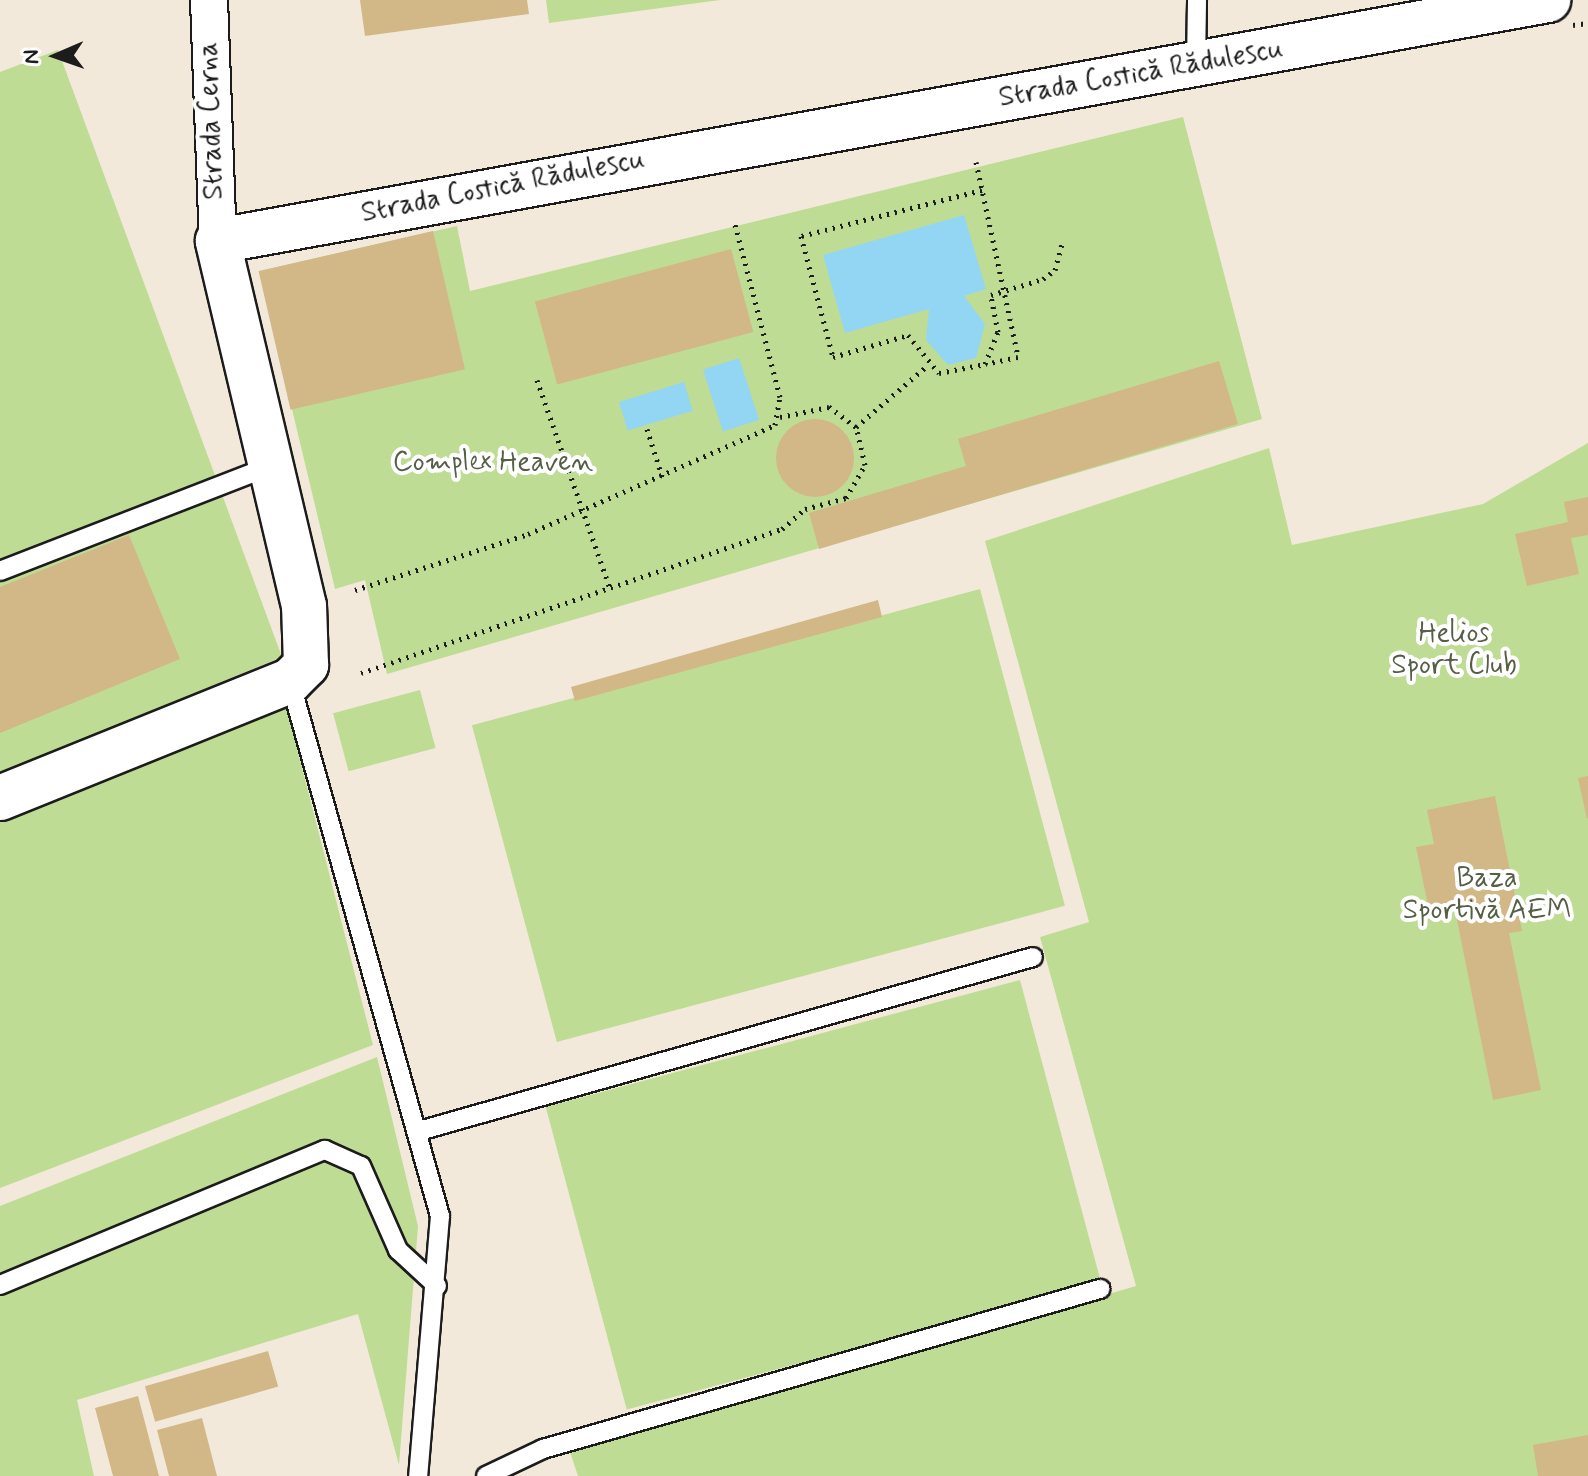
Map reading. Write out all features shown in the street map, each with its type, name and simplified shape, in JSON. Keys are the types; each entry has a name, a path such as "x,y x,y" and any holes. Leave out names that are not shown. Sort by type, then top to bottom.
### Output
{"street":[{"name":"Strada Cerna","path":"209,0 218,241"},
{"name":"Strada Costică Rădulescu","path":"218,241 1548,0"},
{"path":"0,798 290,681 306,665 309,632 268,467 218,241"}],"lane":[{"path":"1196,65 1197,0"},
{"path":"0,571 268,467"},
{"path":"290,681 419,1131 440,1216 437,1286 418,1476"},
{"path":"419,1131 1033,957"},
{"path":"0,1285 325,1150 361,1166 398,1250 437,1286"},
{"path":"486,1476 543,1449 1100,1289"}],"path":[{"path":"976,162 1018,357 951,374 928,365 908,335 833,357 801,236 982,190"},
{"path":"735,224 780,417"},
{"path":"985,364 998,332 991,295 1055,270 1062,243"},
{"path":"856,427 928,365"},
{"path":"537,380 610,588"},
{"path":"355,590 583,512 763,435 780,417 829,407 856,427 865,465 846,498 805,509 782,529 361,673"},
{"path":"647,429 663,479"}],"green space":[{"path":"546,0 720,0 549,23"},
{"path":"58,50 282,657 0,773 0,72"},
{"name":"Complex Heaven","path":"1183,117 1262,419 387,674 365,580 335,589 259,271 457,226 470,291"},
{"path":"1588,443 1588,1476 578,1476 570,1452 1136,1286 1040,937 1089,922 985,541 1269,448 1292,545 1483,504"},
{"path":"980,589 1065,906 557,1042 472,725"},
{"path":"420,690 436,748 349,771 333,713"},
{"path":"285,701 373,1045 0,1188 0,810"},
{"path":"1020,980 1101,1282 627,1409 546,1107"},
{"path":"377,1057 418,1226 399,1465 358,1314 77,1400 94,1476 0,1476 0,1206"}],"water":[{"path":"964,215 986,289 964,296 985,324 976,358 948,365 926,340 929,309 845,333 823,255"},
{"path":"739,358 759,420 723,432 703,370"},
{"path":"684,382 693,411 628,431 619,402"}],"building":[{"path":"360,0 527,0 529,14 365,36"},
{"path":"433,231 465,369 291,410 259,271"},
{"path":"731,249 753,332 557,385 535,302"},
{"path":"1219,361 1238,424 819,549 809,513 966,466 958,439"},
{"path":"815,419 830,422 842,431 851,443 854,458 851,473 842,485 830,494 815,497 800,494 788,485 779,473 776,458 779,443 788,431 800,422"},
{"path":"1588,497 1588,535 1571,538 1579,574 1527,586 1515,534 1568,522 1564,502"},
{"path":"129,535 180,659 0,733 0,587"},
{"path":"878,600 882,617 575,701 571,687"},
{"path":"1588,776 1588,818 1587,819 1578,778"},
{"path":"1495,796 1522,931 1509,933 1541,1090 1493,1100 1455,910 1430,915 1416,847 1434,844 1427,810"},
{"path":"268,1351 278,1387 155,1422 145,1386"},
{"path":"138,1396 159,1476 113,1476 95,1408"},
{"path":"202,1418 217,1476 169,1476 157,1430"},
{"path":"1588,1435 1588,1476 1538,1476 1533,1445"}],"park label":[{"name":"Helios Sport Club","path":"1454,650"},
{"name":"Baza Sportivă AEM","path":"1487,895"}]}
